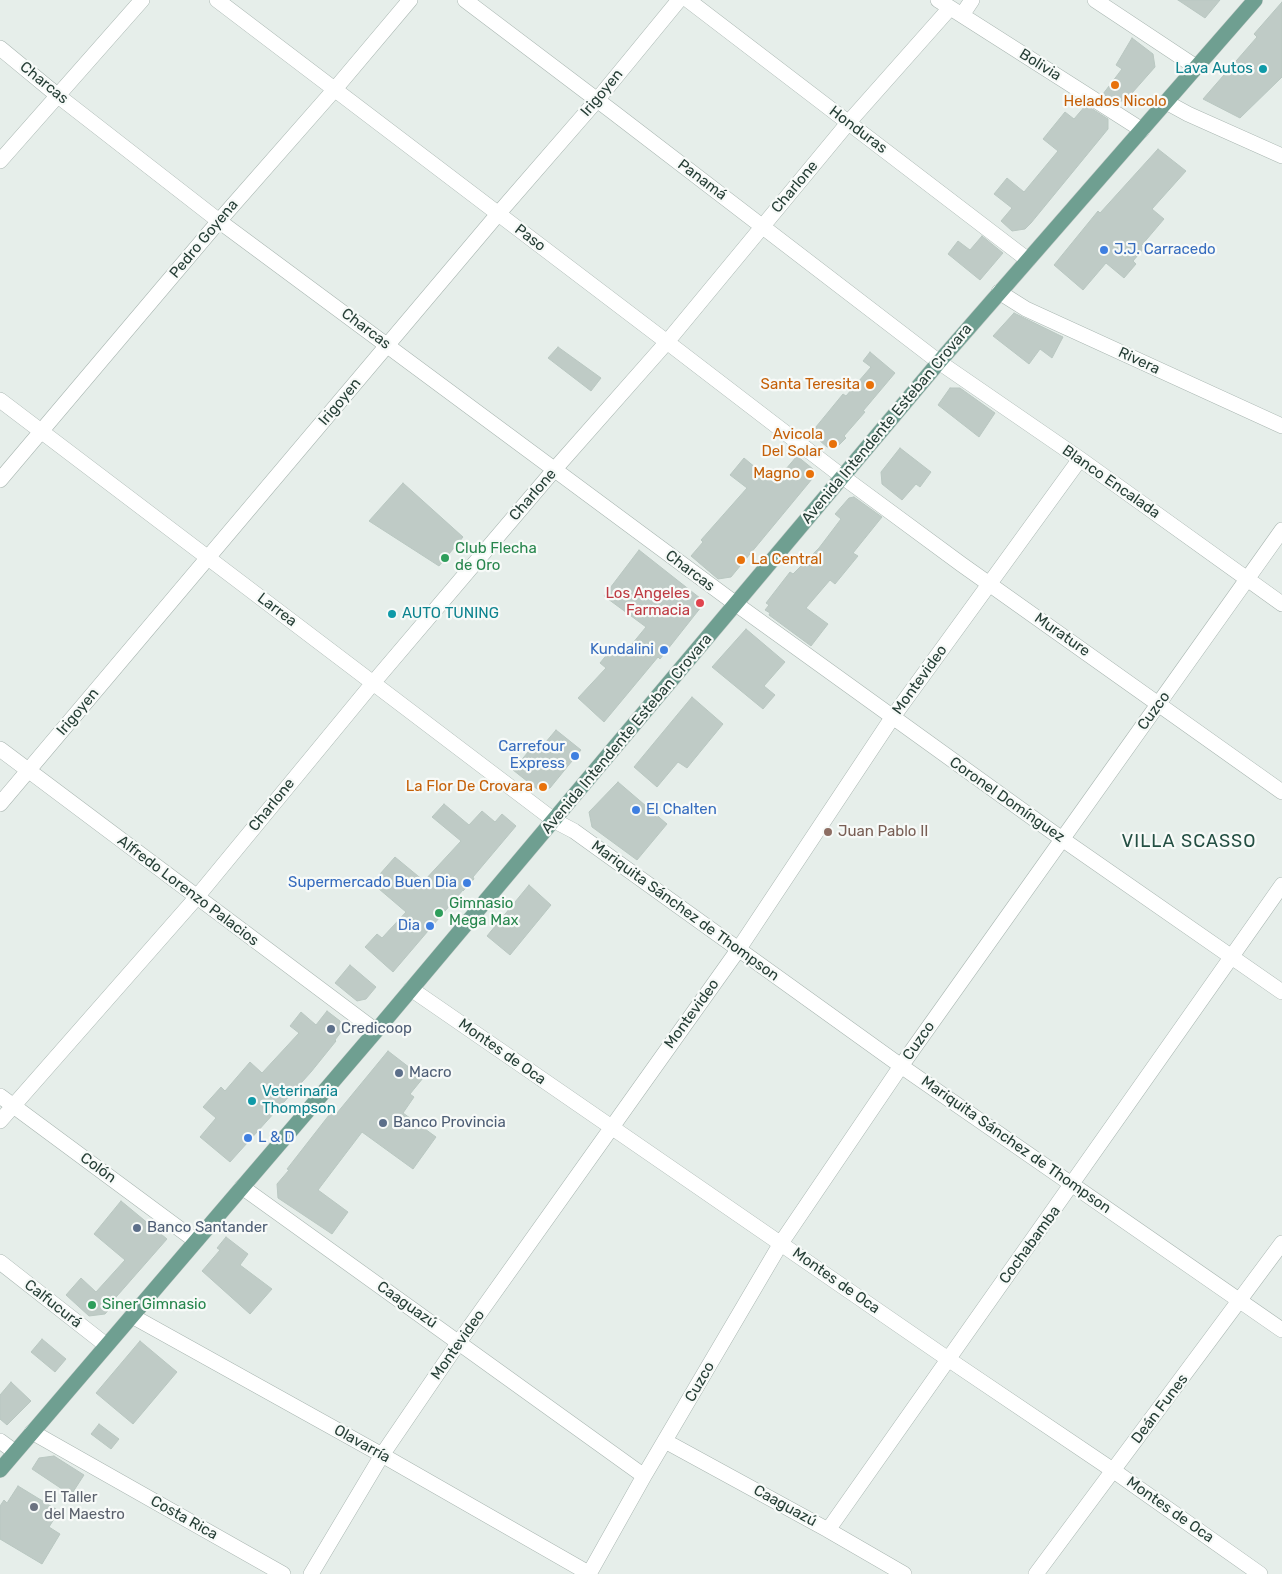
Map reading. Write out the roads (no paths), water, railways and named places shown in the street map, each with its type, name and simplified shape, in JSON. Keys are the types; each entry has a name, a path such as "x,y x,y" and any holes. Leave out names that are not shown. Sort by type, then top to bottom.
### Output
{"main road":[{"name":"Avenida Intendente Esteban Crovara","path":"0,1470 376,1032 938,362 1255,0"}],"street":[{"path":"0,161 142,0"},
{"name":"Paso","path":"217,0 843,477"},
{"name":"Pedro Goyena","path":"0,480 219,221 410,0"},
{"name":"Panamá","path":"465,0 938,362"},
{"name":"Irigoyen","path":"0,804 498,214 597,100 679,0"},
{"name":"Honduras","path":"688,0 1028,260"},
{"name":"Charlone","path":"0,1121 196,898 373,683 554,470 668,342 848,123 950,8 972,0"},
{"path":"1095,0 1196,67"},
{"name":"Bolivia","path":"950,8 1142,130"},
{"name":"Charcas","path":"0,48 57,95 219,221 736,604"},
{"path":"1166,102 1188,114 1282,156"},
{"name":"Rivera","path":"999,292 1026,309 1282,426"},
{"name":"Blanco Encalada","path":"938,362 1080,459 1282,604"},
{"name":"Larrea","path":"0,400 554,821"},
{"name":"Montevideo","path":"310,1574 382,1455 459,1342 738,950 892,718 1080,459"},
{"name":"Murature","path":"843,477 1282,792"},
{"name":"Cuzco","path":"589,1574 644,1476 781,1243 901,1066 1282,530"},
{"name":"Coronel Domínguez","path":"736,604 1062,839 1282,992"},
{"name":"Alfredo Lorenzo Palacios","path":"0,750 376,1032"},
{"name":"Mariquita Sánchez de Thompson","path":"554,821 574,831 901,1066 1282,1330"},
{"name":"Cochabamba","path":"828,1530 1282,885"},
{"name":"Montes de Oca","path":"411,989 1114,1471 1260,1574"},
{"name":"Colón","path":"0,1096 196,1241"},
{"name":"Caaguazú","path":"242,1187 644,1476"},
{"name":"Deán Funes","path":"1036,1574 1282,1243"},
{"name":"Calfucurá","path":"0,1262 106,1345"},
{"name":"Olavarría","path":"132,1316 382,1455 589,1574"},
{"name":"Costa Rica","path":"32,1432 283,1574"},
{"path":"0,1441 15,1452"},
{"name":"Caaguazú","path":"665,1441 904,1574"}],"place":[{"name":"Lava Autos","path":"1263,69"},
{"name":"Helados Nicolo","path":"1115,85"},
{"name":"J.J. Carracedo","path":"1104,250"},
{"name":"Santa Teresita","path":"870,385"},
{"name":"Avicola Del Solar","path":"833,444"},
{"name":"Magno","path":"810,474"},
{"name":"Club Flecha de Oro","path":"445,558"},
{"name":"La Central","path":"741,560"},
{"name":"Los Angeles Farmacia","path":"700,603"},
{"name":"AUTO TUNING","path":"392,614"},
{"name":"Kundalini","path":"664,650"},
{"name":"Carrefour Express","path":"575,756"},
{"name":"La Flor De Crovara","path":"543,787"},
{"name":"El Chalten","path":"636,810"},
{"name":"Juan Pablo II","path":"828,832"},
{"name":"Supermercado Buen Dia","path":"467,883"},
{"name":"Gimnasio Mega Max","path":"439,913"},
{"name":"Dia","path":"430,926"},
{"name":"Credicoop","path":"331,1029"},
{"name":"Macro","path":"399,1073"},
{"name":"Veterinaria Thompson","path":"252,1101"},
{"name":"Banco Provincia","path":"383,1123"},
{"name":"L & D","path":"248,1138"},
{"name":"Banco Santander","path":"137,1228"},
{"name":"Siner Gimnasio","path":"92,1305"},
{"name":"El Taller del Maestro","path":"34,1507"}],"district":[{"name":"VILLA SCASSO","path":"1189,842"}]}
